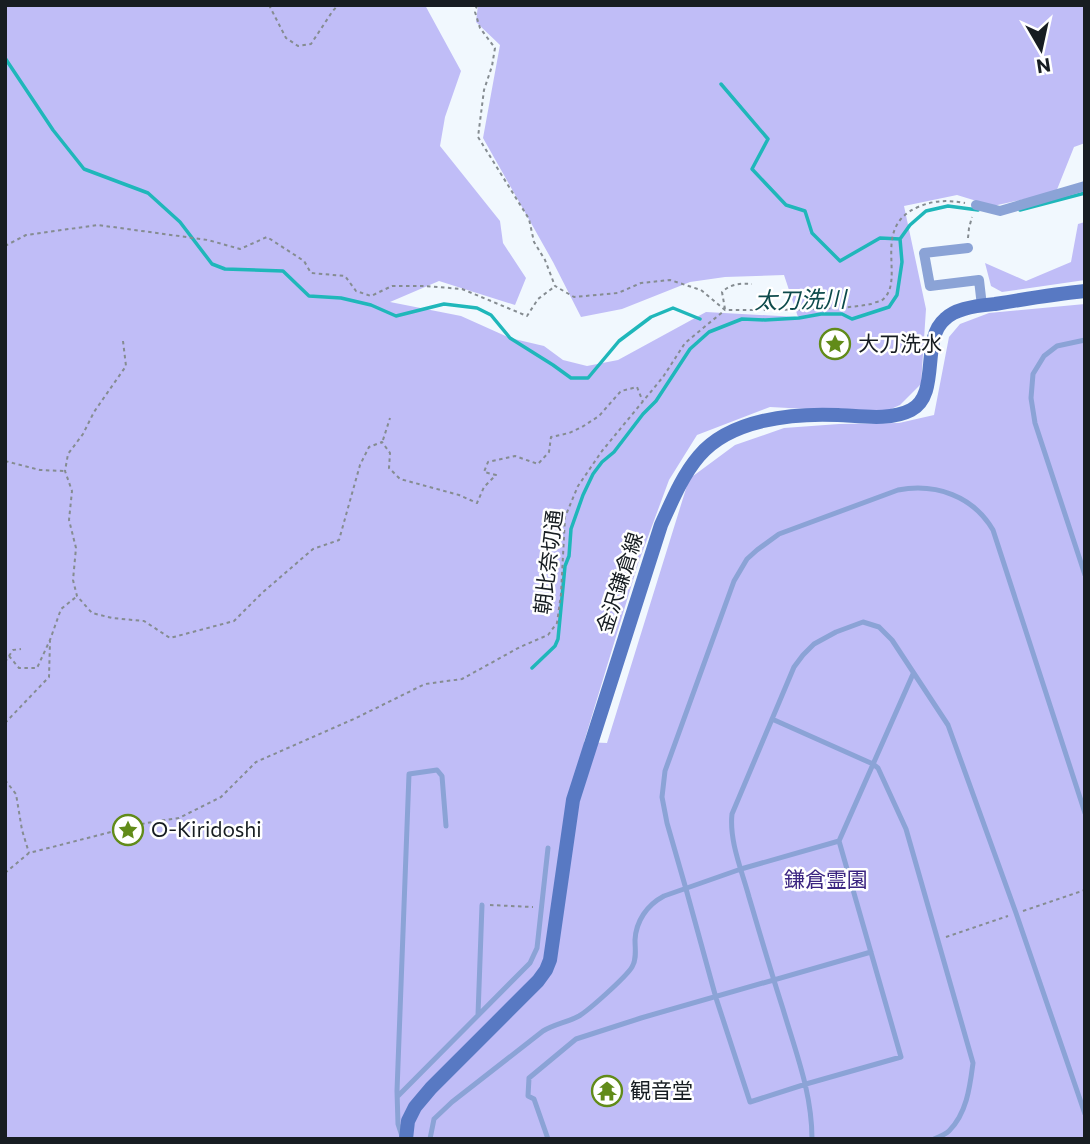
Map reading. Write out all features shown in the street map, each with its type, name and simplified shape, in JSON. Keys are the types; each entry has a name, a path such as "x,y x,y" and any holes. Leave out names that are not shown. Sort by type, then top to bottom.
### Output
{"main road":[{"name":"金沢鎌倉線","path":"405,1139 408,1121 415,1107 546,970 550,960 573,800 654,542 681,482 702,453 716,441 749,424 774,417 867,417 898,415 911,410 920,403 926,392 933,336 939,325 954,313 965,308 1085,290"}],"street":[{"path":"976,205 1000,211 1085,186"},
{"path":"968,248 924,253 930,286 979,280 982,306"}],"lane":[{"path":"1085,340 1056,346 1044,356 1033,374 1031,398 1035,423 1085,575"},
{"path":"913,674 839,841 901,1057 750,1102 716,998 662,797 670,754 740,570 757,550 779,534 898,489 912,487 942,491 967,501 977,509 993,530 1085,813"},
{"path":"812,1139 806,1084 741,869 731,824 732,814 794,667 814,644 863,622 878,627 892,640 948,724 1085,1114"},
{"path":"772,719 878,768 906,830 973,1063 970,1088 962,1112 948,1132 934,1139"},
{"path":"405,1139 398,1124 397,1097 409,774 437,770 442,776 446,826"},
{"path":"430,1139 434,1119 452,1101 543,1031 554,1024 581,1015 622,979 633,965 637,927 654,901 741,869 839,841"},
{"path":"397,1097 530,963 537,948 548,848"},
{"path":"478,1015 482,905"},
{"path":"548,1139 534,1099 528,1096 529,1077 576,1039 871,952"}],"path":[{"path":"269,5 286,38 298,46 311,44 338,5"},
{"path":"477,5 475,12 480,28 495,48 484,90 478,137 529,219 534,242 545,260 555,286 574,297 618,293 641,283 670,281 701,290 725,310 854,308 881,301 889,291 890,253 895,228 905,213 926,204 947,200 976,205 969,228 968,248"},
{"path":"5,246 26,235 98,226 208,240 240,249 267,237 304,261 311,273 345,276 356,291 372,296 392,286 462,289 527,316 538,299 555,286"},
{"path":"725,310 722,292 737,284 751,284"},
{"name":"朝比奈切通","path":"29,853 146,823 179,818 221,797 256,762 425,684 462,679 548,635 557,623 565,517 578,486 602,451 663,377 685,343 725,310"},
{"path":"123,341 125,366 94,412 83,434 68,453 65,471 72,491 69,520 76,548 73,580 77,596 92,613 145,621 170,638 234,621 313,549 339,540 360,465 369,447 382,442"},
{"path":"382,442 390,453 390,468 400,478 477,503 484,487 496,475 484,472 488,462 515,456 538,464 549,452 551,437 569,433 599,416 621,391 638,387 643,401"},
{"path":"382,442 390,418"},
{"path":"5,461 40,470 65,471"},
{"path":"9,656 19,668 37,668 61,609 77,596"},
{"path":"5,723 48,677 50,640"},
{"path":"5,662 13,650 21,649"},
{"path":"5,780 16,794 29,853 5,873"},
{"path":"482,905 542,908"}],"green space":[{"name":"鎌倉霊園","path":"5,5 425,5 461,71 445,117 440,146 500,221 503,243 526,278 515,305 439,281 390,302 461,316 510,338 544,346 563,360 587,366 618,360 706,312 798,317 784,275 725,277 690,282 622,309 581,317 483,138 500,45 476,22 478,5 1085,5 1085,143 1074,147 1056,192 993,206 957,195 904,206 926,309 921,384 900,405 882,413 770,407 697,435 669,480 638,564 584,742 607,743 689,479 735,445 784,428 899,423 934,415 949,337 960,324 989,313 1085,304 1085,1139 5,1139"},
{"path":"1085,222 1085,280 1002,292 991,286 985,263 1026,281 1071,262 1078,224"}],"waterway":[{"path":"5,58 53,130 84,169 148,193 180,222 212,264 225,269 283,271 309,296 341,298 371,305 396,316 444,304 477,308 491,315 510,338 571,378 588,378 619,341 651,317 673,308 700,319"},
{"path":"721,84 768,139 752,169 786,205 805,211 812,233 840,261 880,238 900,239"},
{"name":"太刀洗川","path":"1020,210 1085,193"},
{"name":"太刀洗川","path":"532,668 555,646 558,639 571,529 593,474 656,401 690,349 709,332 742,319 799,318 821,314 842,314 852,319 889,307 897,295 902,262 900,239 910,225 926,211 948,206 978,210"}],"place":[{"name":"大刀洗水","path":"835,344"},
{"name":"O-Kiridoshi","path":"128,830"},
{"name":"観音堂","path":"607,1091"}]}
